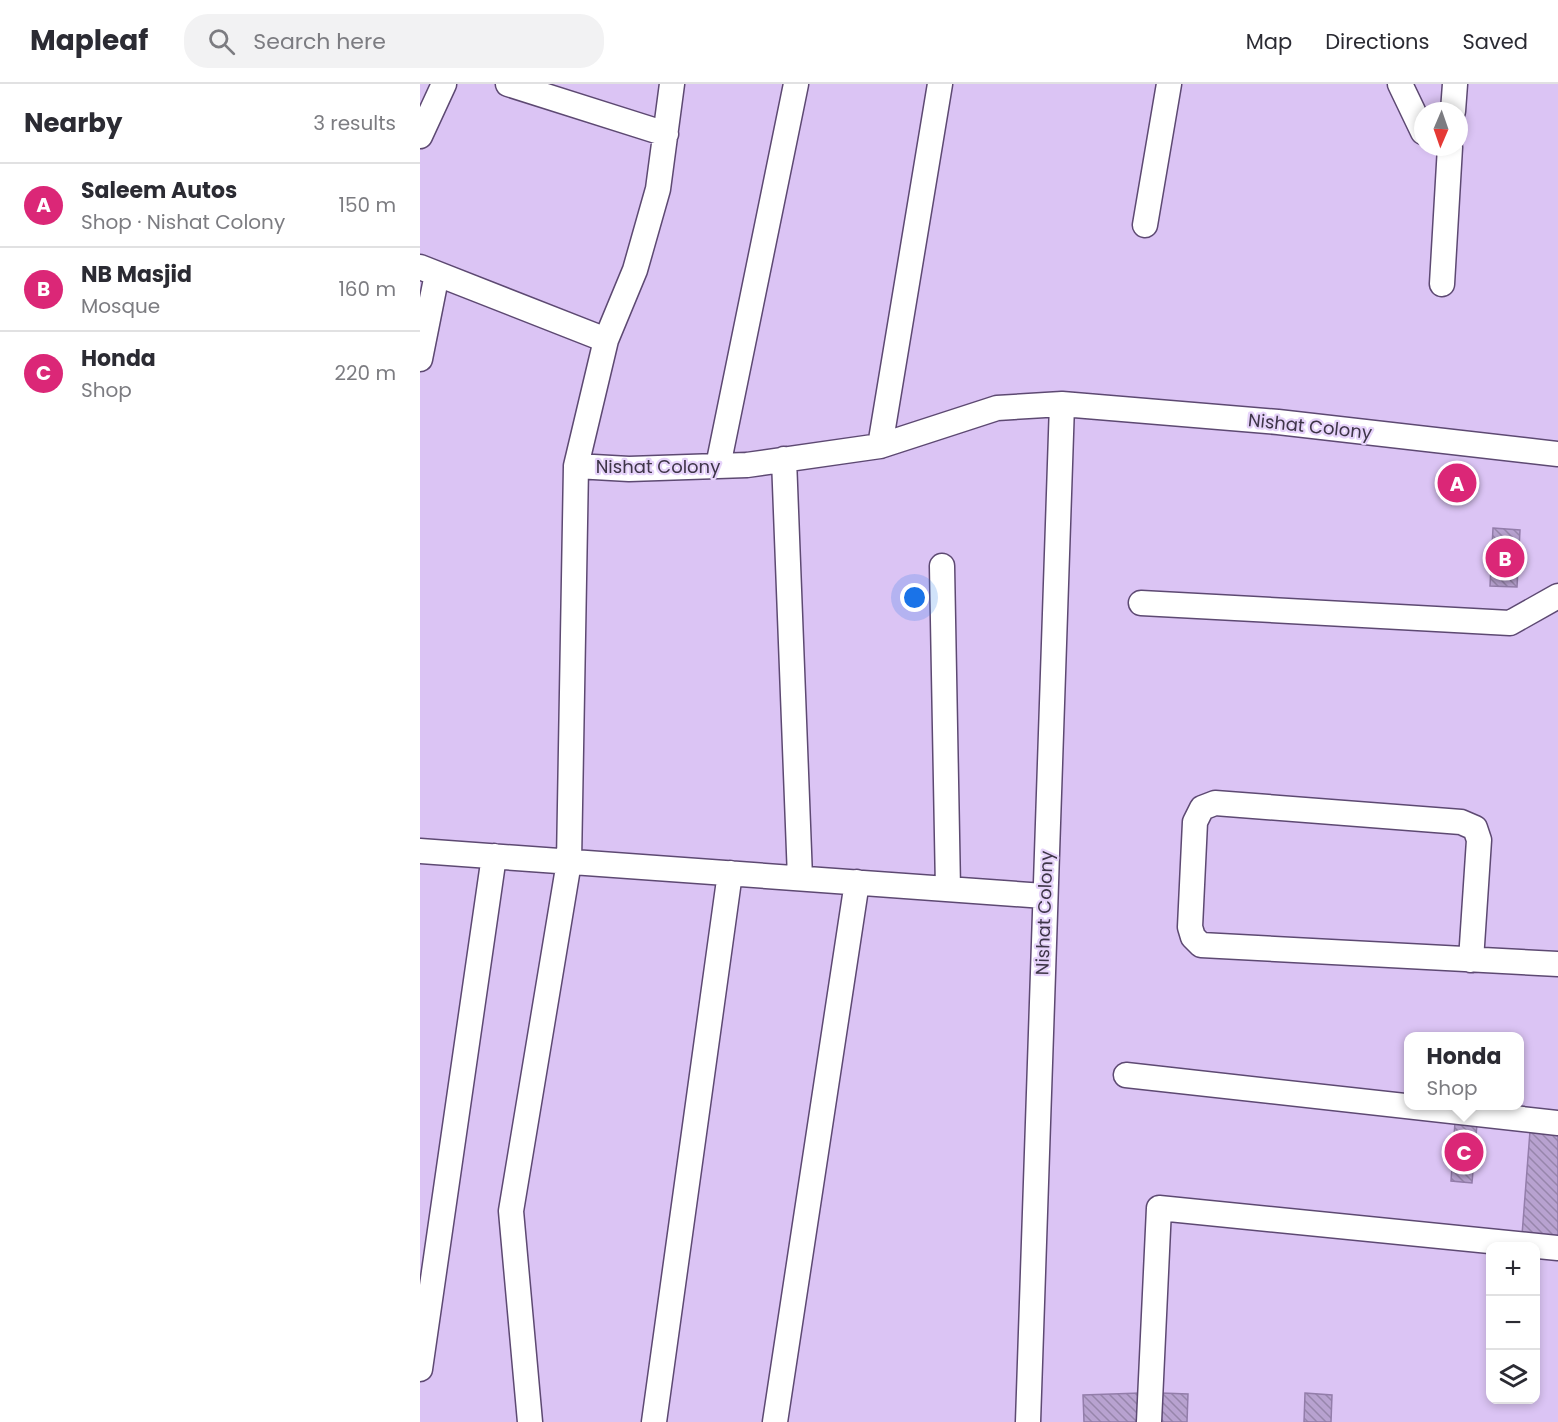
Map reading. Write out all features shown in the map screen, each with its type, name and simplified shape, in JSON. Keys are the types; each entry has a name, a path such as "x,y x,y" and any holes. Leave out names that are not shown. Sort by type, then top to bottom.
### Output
{"street":[{"path":"420,136 444,84"},
{"path":"507,84 666,134"},
{"name":"Nishat Colony","path":"672,84 658,189 635,270 606,340 576,466 629,469 718,466 784,459 880,446 997,408 1062,404 1278,422 1558,454"},
{"path":"718,466 795,84"},
{"path":"880,446 939,84"},
{"path":"1144,225 1168,84"},
{"path":"1400,84 1414,113"},
{"path":"1454,102 1455,84"},
{"path":"1434,156 1448,184"},
{"path":"1442,284 1450,156"},
{"path":"420,359 428,271 606,340"},
{"name":"Nishat Colony","path":"1028,1422 1062,404"},
{"path":"784,459 800,878"},
{"path":"530,1422 511,1211 569,862 576,466"},
{"path":"942,566 948,889"},
{"path":"1141,603 1510,623 1558,596"},
{"path":"1471,960 1479,840 1476,828 1461,822 1215,803 1202,808 1195,822 1190,927 1193,937 1202,945 1471,960 1558,964"},
{"path":"420,851 1044,896"},
{"path":"420,1369 494,856"},
{"path":"654,1422 730,873"},
{"path":"775,1422 857,882"},
{"path":"1126,1075 1404,1106"},
{"path":"1441,1110 1558,1123"},
{"path":"1149,1422 1159,1208 1558,1248"}],"building":[{"path":"1493,528 1520,530 1517,587 1490,586"},
{"path":"1455,1122 1477,1124 1472,1183 1451,1181"},
{"path":"1530,1131 1558,1133 1558,1238 1522,1235"},
{"path":"1140,1393 1141,1422 1084,1422 1083,1395"},
{"path":"1161,1393 1188,1394 1187,1422 1159,1422"},
{"path":"1305,1393 1332,1395 1331,1422 1304,1422"}],"place":[{"name":"Saleem Autos","path":"1457,483"},
{"name":"NB Masjid","path":"1505,558"},
{"name":"Honda","path":"1464,1152"}]}
